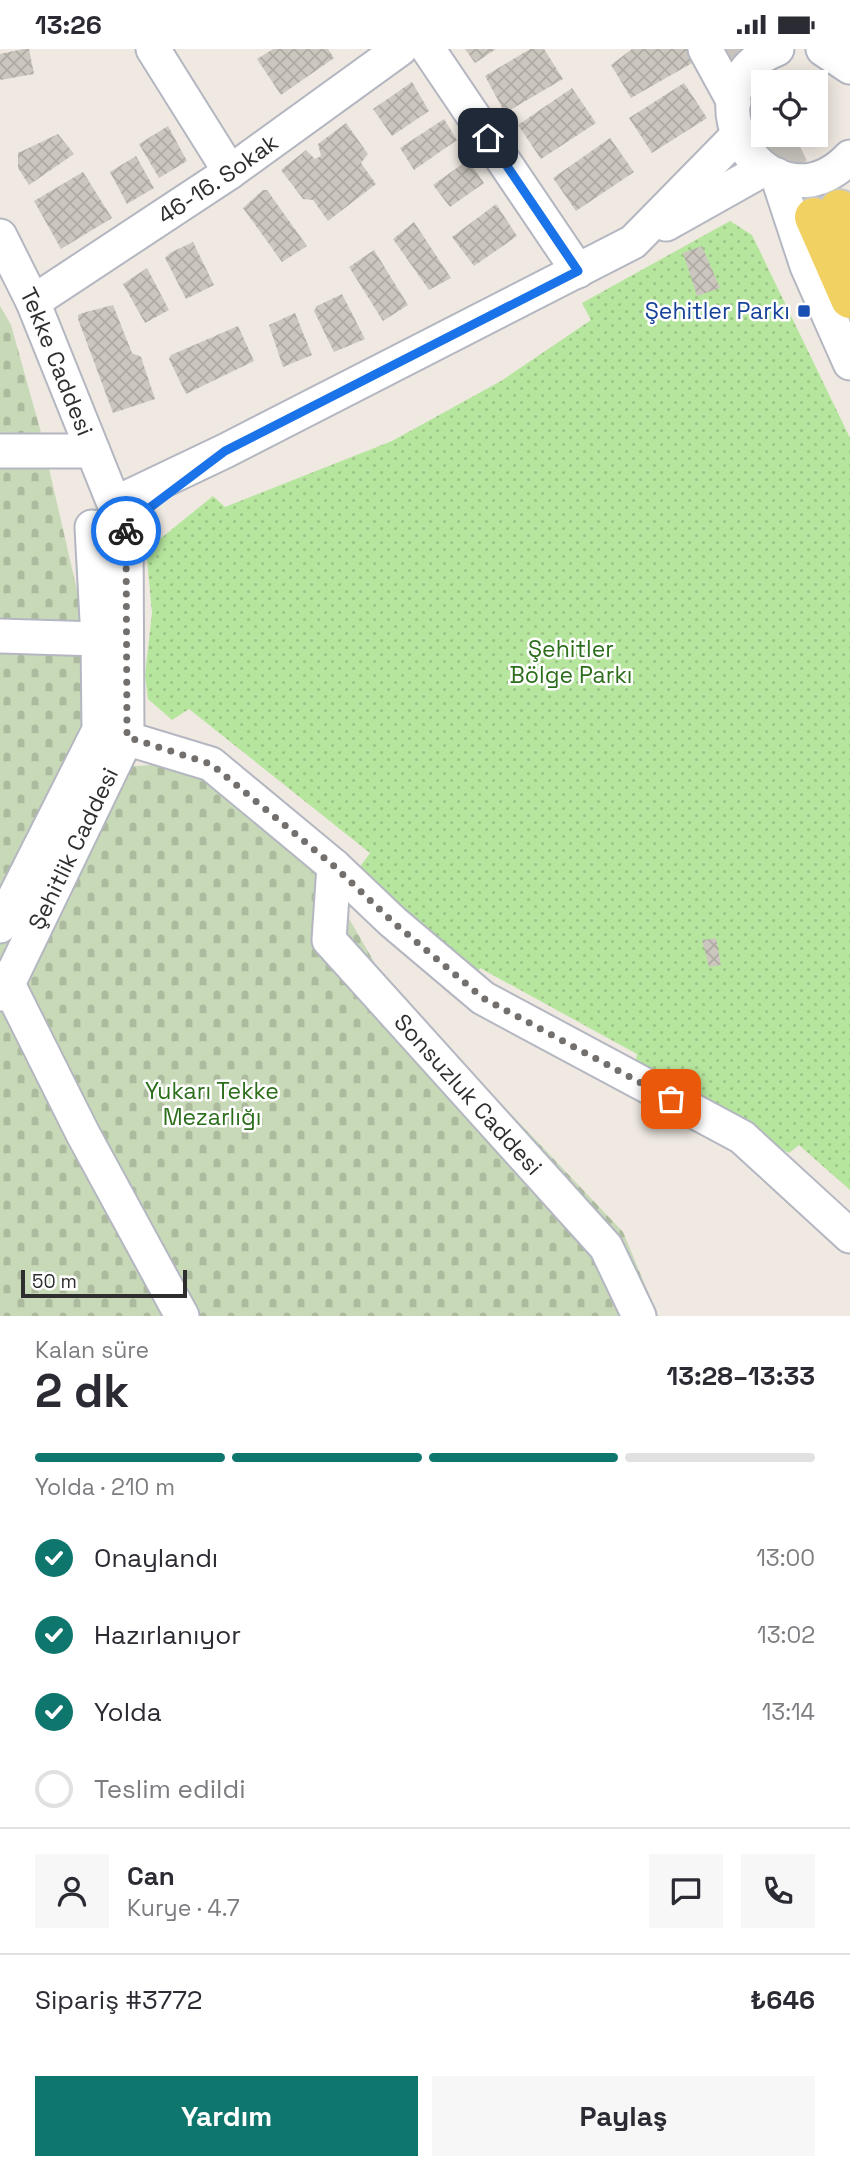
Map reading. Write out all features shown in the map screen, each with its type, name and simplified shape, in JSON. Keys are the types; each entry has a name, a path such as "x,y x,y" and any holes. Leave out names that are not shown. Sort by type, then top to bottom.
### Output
{"main road":[{"path":"834,219 850,299"}],"street":[{"path":"153,49 230,172"},
{"name":"46-16. Sokak","path":"33,302 230,172 400,49"},
{"path":"428,49 578,271"},
{"path":"705,49 734,102"},
{"path":"777,49 750,67 739,83 734,102 737,136 747,153 771,172 812,179 846,164"},
{"path":"823,49 850,67"},
{"path":"633,242 737,136"},
{"path":"111,516 225,451 771,172"},
{"path":"771,172 807,266 850,363"},
{"name":"Tekke Caddesi","path":"0,236 33,302 93,451 111,516"},
{"path":"0,451 93,451"},
{"name":"Şehitlik Caddesi","path":"0,926 113,733 98,639 111,516"},
{"name":"Şehitlik Caddesi","path":"3,985 113,733 111,516"},
{"path":"0,636 98,639"},
{"path":"113,733 211,764 334,866 393,922 483,998 742,1137 850,1236"},
{"name":"Sonsuzluk Caddesi","path":"334,866 329,940 606,1247 639,1316"},
{"path":"3,985 182,1316"}],"green space":[{"name":"Şehitler Bölge Parkı","path":"730,221 752,235 850,438 850,1190 799,1145 789,1153 634,1071 637,1054 480,968 475,978 356,872 370,853 189,709 172,720 148,699 145,675 152,613 147,559 160,539 213,496 225,507 392,441 501,381 591,320 582,303"},
{"name":"Yukarı Tekke Mezarlığı","path":"0,306 11,325 40,429 84,621 83,731 134,766 172,764 204,773 321,870 385,981 623,1232 658,1316 0,1316"}],"building":[{"path":"29,49 34,74 0,80 0,54"},
{"path":"273,49 328,49 334,58 281,95 257,59"},
{"path":"465,49 496,49 475,63"},
{"path":"530,49 544,49 563,79 505,113 485,76"},
{"path":"632,49 687,49 694,62 631,98 611,65"},
{"path":"412,82 429,111 392,136 373,109"},
{"path":"684,83 707,118 652,153 629,118"},
{"path":"572,88 596,123 541,159 518,125"},
{"path":"444,119 457,140 414,170 400,148"},
{"path":"346,123 368,154 361,163 376,184 328,221 313,200 303,199 281,170 306,150 315,159 321,156 318,144"},
{"path":"168,126 187,161 159,178 139,144"},
{"path":"58,134 74,154 29,185 18,168 18,153"},
{"path":"610,138 634,172 576,211 553,178"},
{"path":"136,156 154,188 127,204 110,172"},
{"path":"468,160 484,183 450,207 433,185"},
{"path":"83,172 112,218 61,249 34,201"},
{"path":"263,190 267,190 307,246 282,262 243,208"},
{"path":"496,204 517,236 474,266 452,237"},
{"path":"414,222 451,278 429,290 393,239"},
{"path":"193,242 214,285 186,299 165,258"},
{"path":"702,246 720,288 697,296 683,253"},
{"path":"374,250 408,305 383,321 349,267"},
{"path":"147,268 169,310 145,323 123,284"},
{"path":"342,294 365,339 334,352 314,311 317,306"},
{"path":"113,305 132,353 141,357 155,399 113,413 78,315"},
{"path":"295,313 312,355 283,367 269,325"},
{"path":"238,326 254,361 186,394 169,359 171,355"},
{"path":"716,938 721,965 709,967 702,940"}],"tunnel":[{"path":"727,49 751,92"},
{"path":"779,147 814,217"}],"way so far":[{"path":"126,531 127,737 211,764 334,866 393,922 483,998 671,1099"}],"place":[{"name":"Şehitler Parkı","path":"804,311"}],"route":[{"path":"126,531 128,524 225,451 578,271 488,138"}]}
